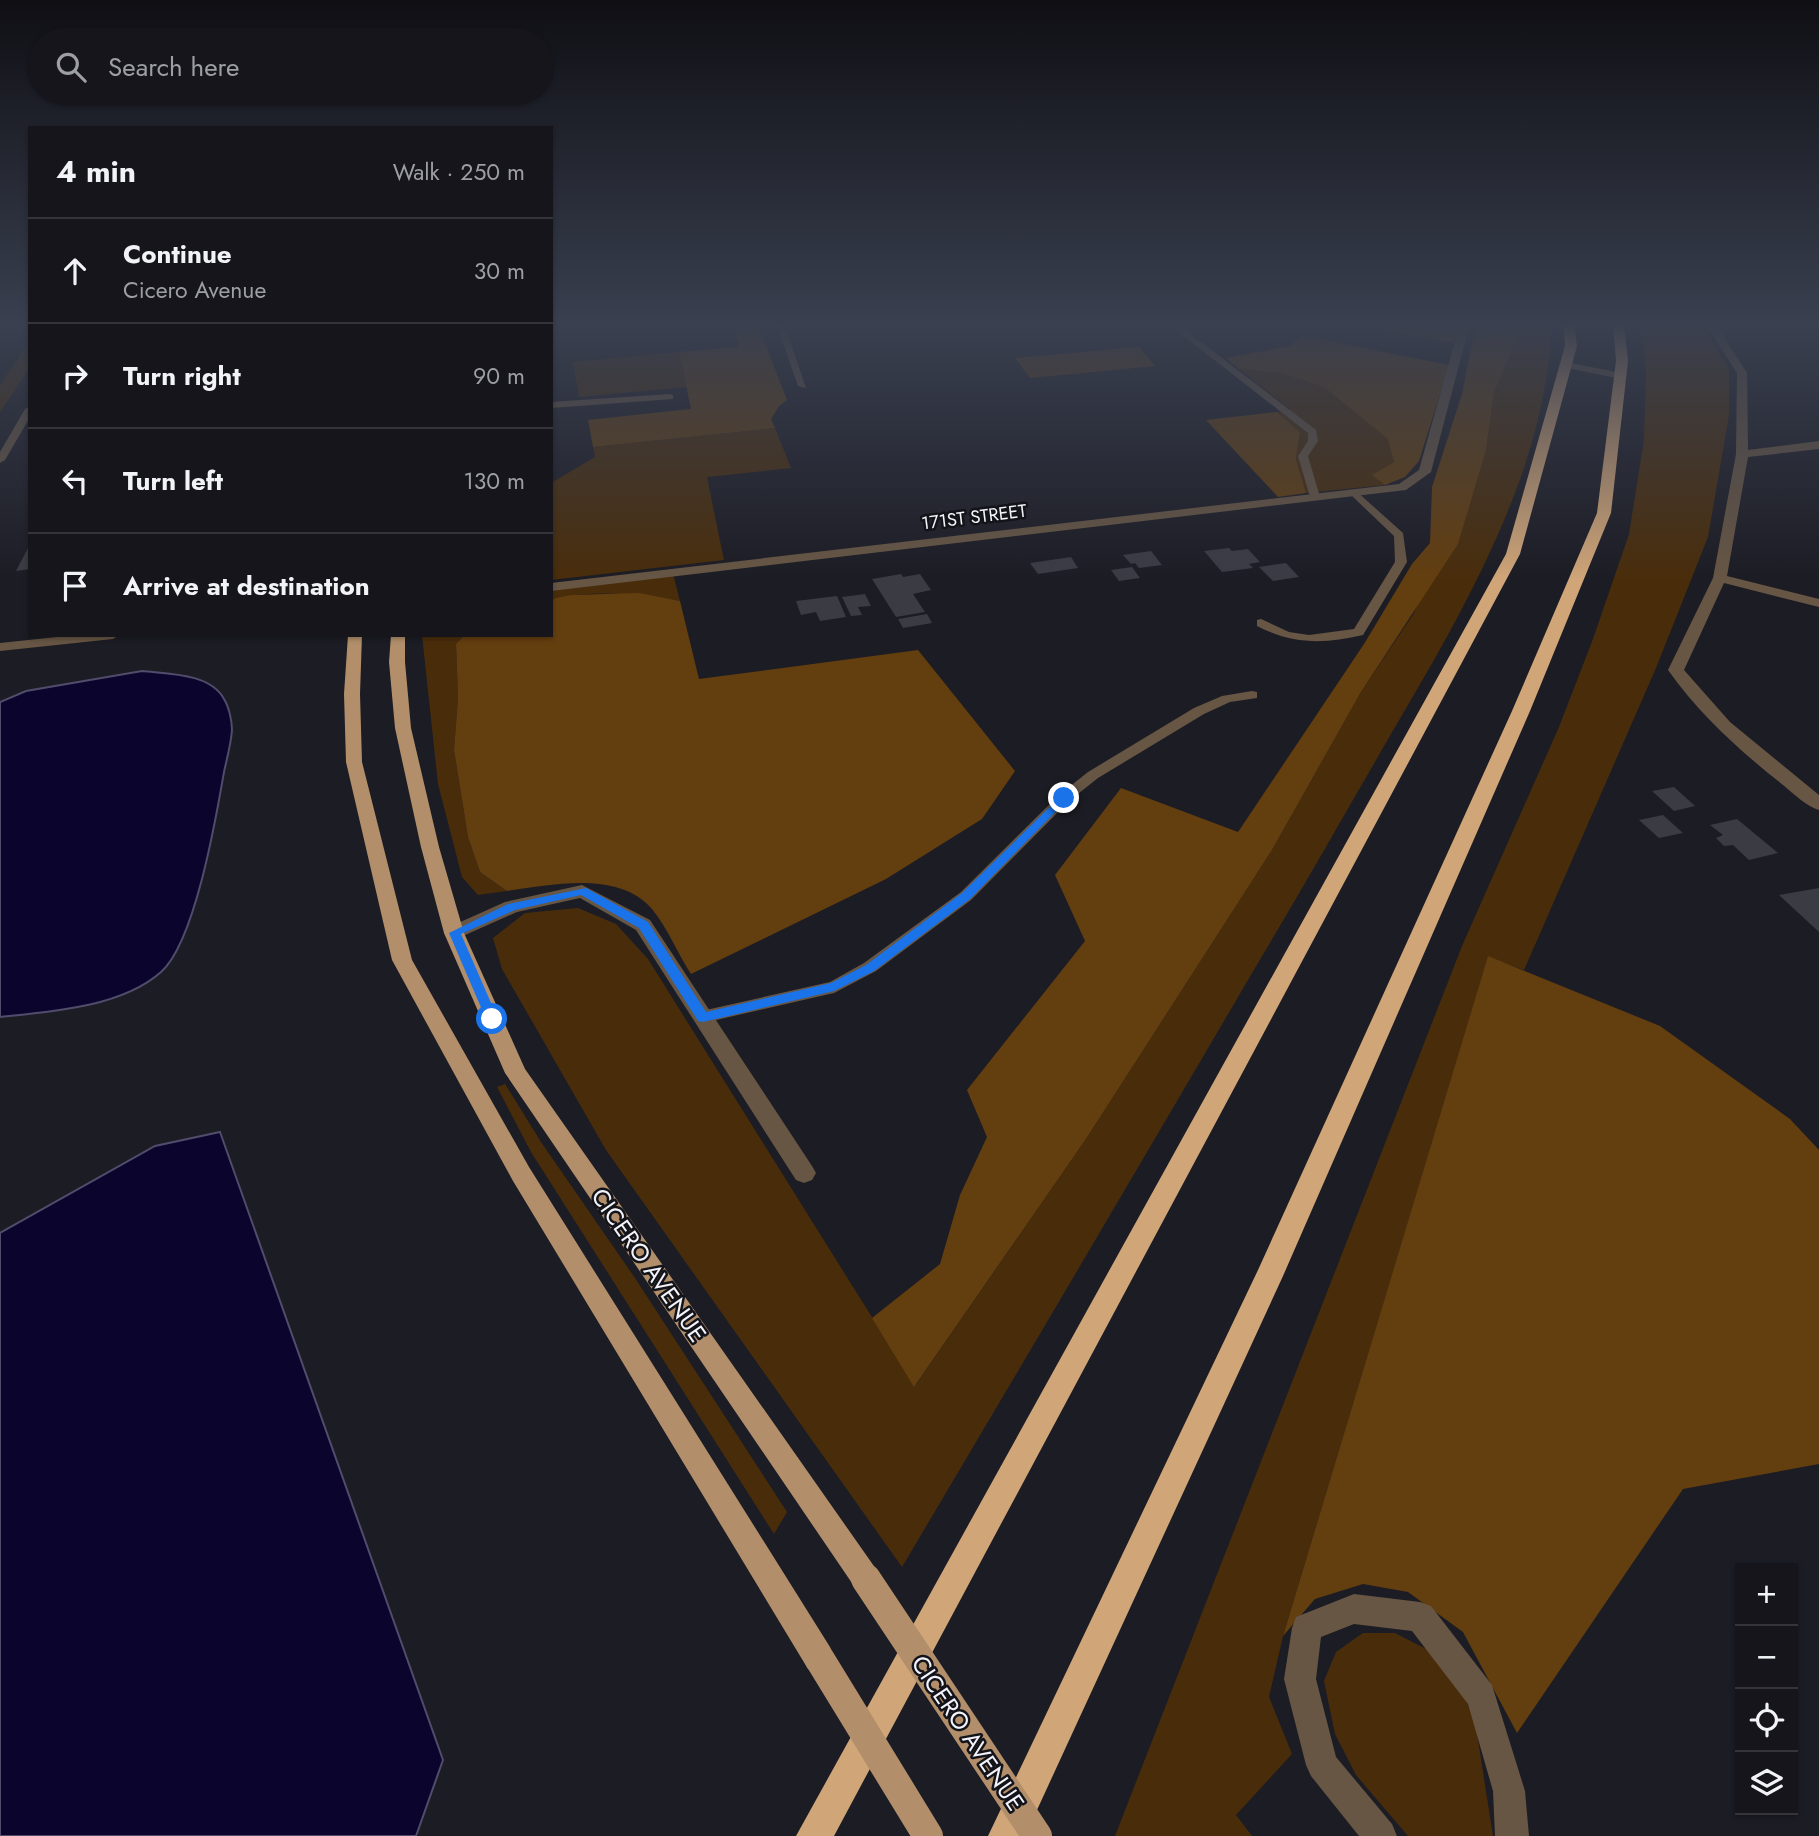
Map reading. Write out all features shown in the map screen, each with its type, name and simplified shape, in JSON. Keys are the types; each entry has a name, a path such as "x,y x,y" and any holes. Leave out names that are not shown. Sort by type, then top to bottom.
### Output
{"highway":[{"path":"814,1836 1513,554 1554,409"},
{"path":"1006,1836 1269,1276 1521,712 1604,513 1617,409"}],"main road":[{"path":"355,637 352,694 354,762 402,960 521,1174 928,1836"},
{"name":"CICERO AVENUE","path":"398,637 397,662 403,728 430,847 454,933 516,1073 866,1579 1037,1836"}],"street":[{"name":"171ST STREET","path":"553,587 1402,487 1426,472 1443,409"},
{"path":"1742,409 1742,454 1720,578 1676,670 1696,699 1731,732 1819,804"},
{"path":"1742,454 1819,445"},
{"path":"1720,578 1819,603"},
{"path":"454,933 512,907 582,891 643,925 804,1173"},
{"path":"1380,1836 1322,1765 1300,1679 1307,1628 1354,1609 1420,1617 1481,1696 1509,1791 1512,1836"}],"lane":[{"path":"1281,409 1313,432 1313,441 1303,456 1315,498"},
{"path":"0,460 28,412"},
{"path":"1261,623 1280,634 1329,641 1359,632 1401,562 1399,535 1355,493"},
{"path":"0,647 94,637"},
{"path":"703,1017 834,987 870,968 966,896 1064,798 1093,775 1199,711 1227,699 1252,695"}],"shaded area":[{"path":"691,409 777,409 771,419 775,428 593,447 588,420"},
{"path":"1289,409 1351,409 1389,439 1394,462 1373,475 1385,485 1306,493 1296,459 1300,432 1277,412 1291,410"},
{"path":"1351,409 1435,409 1419,461 1405,477 1385,485 1372,475 1394,462 1388,439"},
{"path":"1457,409 1492,409 1486,450 1458,544 1361,692 1272,850 1086,1139 914,1387 872,1318 940,1264 960,1195 987,1137 967,1090 1085,941 1055,875 1121,788 1238,832 1364,644 1412,564 1430,543 1432,487"},
{"path":"1492,409 1540,409 1535,433 1517,487 1495,541 1443,644 902,1567 606,1150 502,969 493,938 525,913 578,908 616,924 648,959 915,1386 1086,1139 1272,850 1361,692 1414,613 1486,450"},
{"path":"1645,409 1729,409 1708,537 1656,668 1524,970 1488,957 1283,1636 1269,1697 1292,1754 1236,1815 1252,1836 1115,1836 1462,946 1559,727 1593,639 1629,534 1644,440"},
{"path":"1277,412 1300,432 1296,459 1306,493 1278,497 1206,420"},
{"path":"775,428 791,468 707,477 724,560 553,580 553,482 595,457 593,447"},
{"path":"673,574 680,601 615,594 583,594 553,599 553,589"},
{"path":"639,593 680,601 699,679 918,650 1015,771 982,819 886,879 691,974 663,924 652,909 638,897 621,889 584,883 507,891 480,872 468,837 454,750 458,698 456,644 463,637 553,637 553,599 571,595"},
{"path":"422,637 463,637 456,645 458,698 454,750 468,837 480,872 507,891 478,895 462,877 438,784"},
{"path":"142,671 188,676 209,684 218,690 224,699 231,722 231,740 210,848 184,935 173,957 161,972 126,993 85,1006 0,1017 0,702 26,691"},
{"path":"1488,956 1660,1026 1790,1119 1819,1150 1819,1464 1683,1489 1517,1733 1463,1632 1408,1592 1363,1584 1315,1599 1283,1636"},
{"path":"505,1084 787,1512 774,1534 531,1152 497,1087"},
{"path":"220,1132 443,1760 416,1836 0,1836 0,1233 155,1146"},
{"path":"1363,1633 1395,1633 1428,1650 1457,1679 1475,1721 1493,1836 1408,1836 1356,1775 1335,1734 1324,1681 1336,1652"}],"building":[{"path":"28,548 28,569 16,571"},
{"path":"1229,548 1232,551 1248,549 1260,562 1249,564 1253,568 1222,572 1204,551"},
{"path":"1151,551 1162,565 1139,568 1123,555"},
{"path":"1071,557 1078,568 1038,574 1030,563"},
{"path":"1286,563 1299,577 1273,581 1259,567"},
{"path":"1132,567 1140,578 1119,581 1111,570"},
{"path":"901,574 903,577 920,574 931,590 913,594 925,612 896,617 872,579"},
{"path":"865,594 871,606 858,607 862,615 851,616 842,597"},
{"path":"837,596 846,617 820,621 816,612 801,615 796,601"},
{"path":"927,614 932,623 903,628 898,619"},
{"path":"1674,787 1695,806 1674,811 1652,791"},
{"path":"1663,815 1683,833 1659,838 1639,820"},
{"path":"1737,819 1778,853 1749,860 1733,845 1724,846 1716,838 1723,835 1710,825"},
{"path":"1819,888 1819,932 1779,895"}],"route":[{"path":"492,1019 454,933 512,907 582,891 643,925 703,1017 834,987 870,968 966,896 1064,798"}]}
